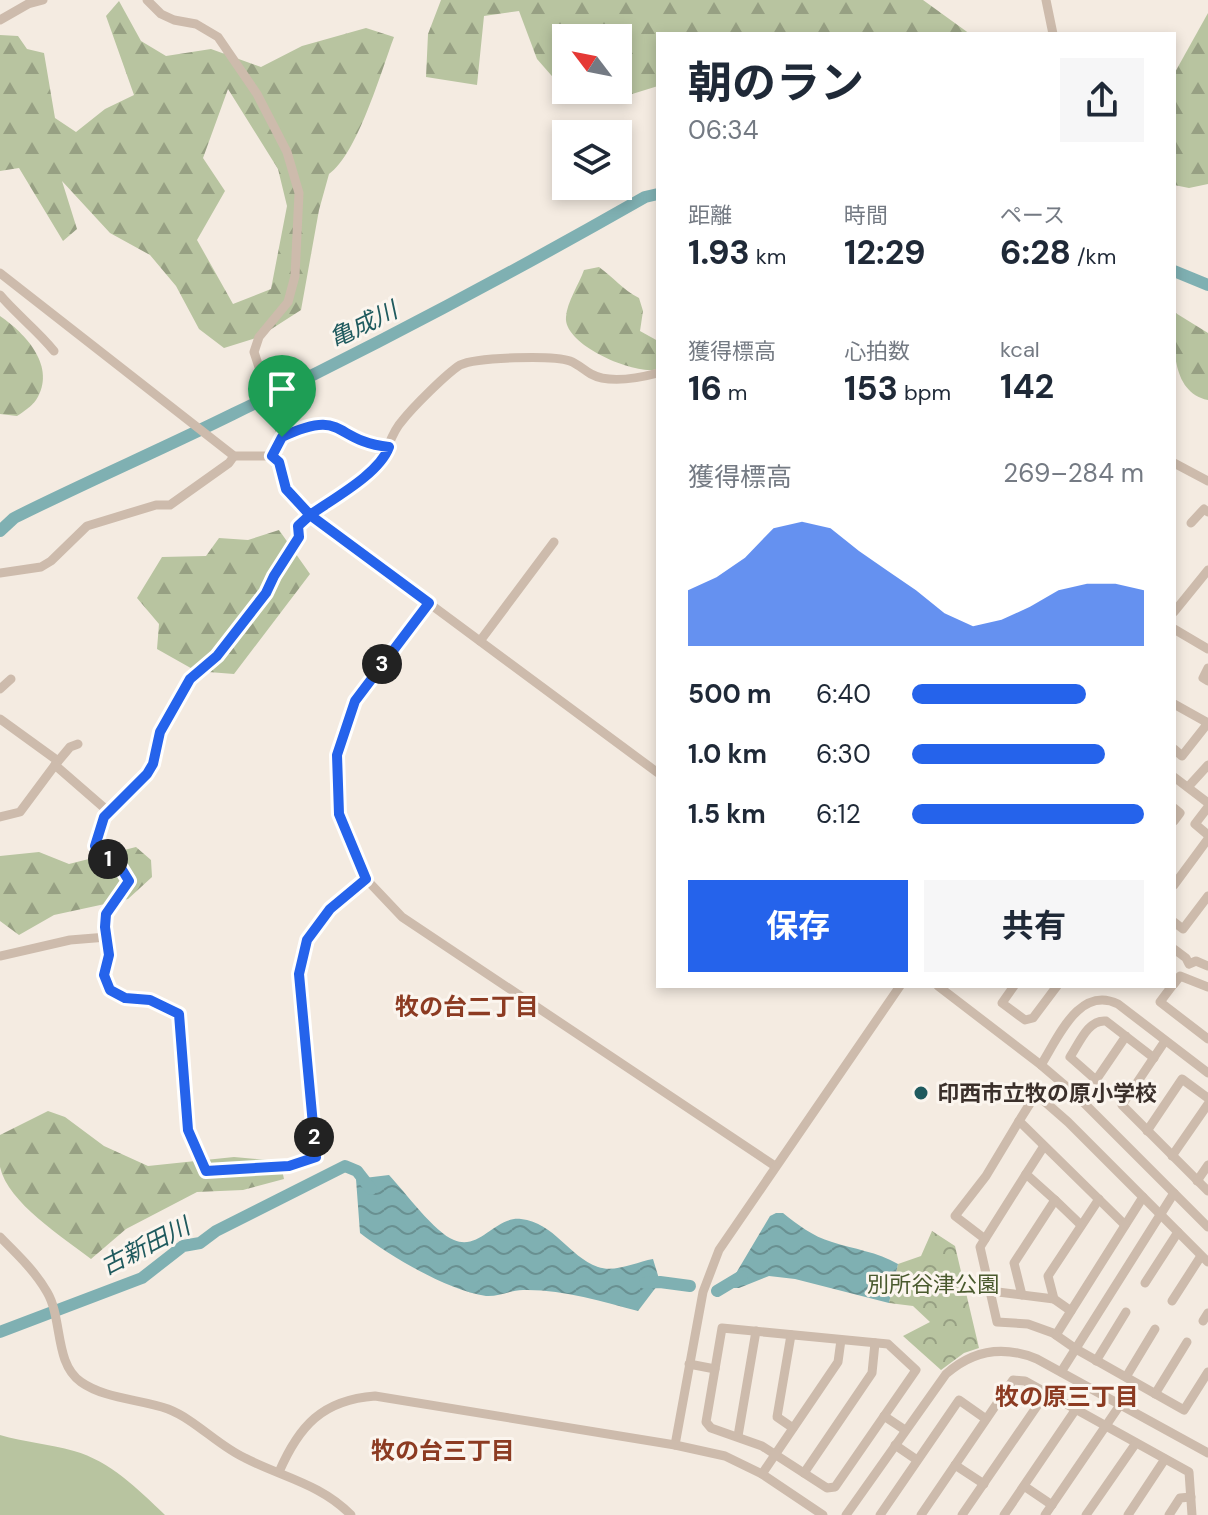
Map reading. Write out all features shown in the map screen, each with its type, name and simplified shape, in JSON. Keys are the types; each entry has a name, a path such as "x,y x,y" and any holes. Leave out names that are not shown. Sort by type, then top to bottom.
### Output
{"street":[{"path":"0,20 28,4 43,0"},
{"path":"147,0 161,14 208,28 218,37 257,94 287,152 299,193 295,276 288,302 259,337 254,352 282,437"},
{"path":"1046,0 1053,32"},
{"path":"0,273 234,456 272,456 279,462 286,489 310,515 656,772"},
{"path":"0,295 54,351"},
{"path":"366,879 330,909 307,940 299,974 316,1157 289,1166 206,1171 188,1130 179,1014 150,1000 125,998 110,990 104,975 109,955 106,914 129,881 121,868 95,846 99,828 109,812 147,774 156,755 160,732 190,679 217,656 266,593 299,537 298,526 375,469 385,458 400,422 459,366 473,361 555,357 573,362 602,378 642,378 656,374"},
{"path":"272,456 282,437 308,425 323,423 340,426 351,437 370,445 389,447"},
{"path":"0,573 41,567 87,526 144,508 170,505 229,463 234,456"},
{"path":"1176,464 1208,481"},
{"path":"1191,523 1204,509 1208,512"},
{"path":"480,641 554,542"},
{"path":"1176,610 1208,570"},
{"path":"429,603 355,701 337,755 339,814 366,879 402,917 775,1166"},
{"path":"1176,630 1208,649"},
{"path":"1208,668 1203,678 1208,681"},
{"path":"0,689 11,679"},
{"path":"1176,705 1208,723 1182,756 1176,751"},
{"path":"0,719 57,763 109,812"},
{"path":"0,817 20,812 70,747 78,744"},
{"path":"1188,787 1208,765"},
{"path":"1176,778 1208,805 1195,824 1208,837 1176,882"},
{"path":"1176,924 1183,929 1208,896"},
{"path":"0,956 70,940 107,937"},
{"path":"1176,950 1208,966"},
{"path":"1176,981 1180,976 1208,987"},
{"path":"675,1445 703,1292 719,1250 899,988"},
{"path":"941,988 1075,1094 1208,1227"},
{"path":"1013,988 1002,1003 1025,1020 1033,1018 1056,988"},
{"path":"1171,988 1160,1002 1208,1039"},
{"path":"1041,1065 1076,1011 1097,999 1118,1004 1208,1073"},
{"path":"1126,1036 1096,1080 1070,1057 1096,1021 1106,1021 1126,1036 1154,1058"},
{"path":"1165,1041 1122,1105 1208,1191"},
{"path":"1147,1131 1182,1079 1208,1098"},
{"path":"985,1239 955,1216 986,1176 1036,1094 1205,1259 1172,1301"},
{"path":"1172,1156 1208,1104"},
{"path":"1019,1121 1125,1225"},
{"path":"1044,1146 980,1247 997,1322 1028,1324 1056,1335 1184,1410 1208,1372"},
{"path":"1197,1181 1208,1165"},
{"path":"1026,1174 1081,1225"},
{"path":"1061,1372 1174,1193"},
{"path":"1056,1335 1143,1197"},
{"path":"1054,1299 1048,1276 1099,1199"},
{"path":"1022,1295 1014,1263 1055,1200"},
{"path":"1145,1283 1178,1232"},
{"path":"0,1237 32,1269 51,1300 64,1358 77,1380 108,1393 176,1413 245,1459 326,1493 351,1515"},
{"path":"990,1291 1054,1299 1071,1311"},
{"path":"1096,1361 1126,1312"},
{"path":"722,1328 756,1331 888,1344 916,1370 835,1487 827,1488 775,1454 738,1436 711,1428 706,1422 722,1328"},
{"path":"1126,1377 1155,1329"},
{"path":"738,1436 756,1331"},
{"path":"791,1335 777,1417 793,1428"},
{"path":"762,1474 838,1362 841,1340"},
{"path":"1155,1394 1187,1342"},
{"path":"804,1473 872,1373 875,1343"},
{"path":"846,1515 946,1374 979,1353 998,1350 1037,1359 1208,1453"},
{"path":"689,1364 715,1369"},
{"path":"921,1515 1013,1380 1025,1381 1189,1472 1192,1515"},
{"path":"962,1515 1046,1393"},
{"path":"279,1472 294,1441 317,1415 350,1399 375,1396 725,1456 762,1474 823,1515"},
{"path":"880,1515 959,1400 986,1419"},
{"path":"1045,1515 1120,1405"},
{"path":"1004,1515 1076,1409"},
{"path":"884,1416 905,1430"},
{"path":"1086,1515 1136,1443"},
{"path":"895,1445 917,1460"},
{"path":"1128,1515 1165,1459"},
{"path":"955,1465 984,1484"},
{"path":"1024,1486 1052,1505"},
{"path":"1169,1515 1180,1498 1191,1497"}],"green space":[{"path":"441,0 923,0 967,32 656,32 656,87 632,94 632,24 552,24 552,76 537,59 519,11 484,16 477,85 426,77 428,34"},
{"path":"119,1 141,41 166,56 211,49 261,67 302,46 366,28 394,37 358,132 349,150 329,174 319,210 301,310 259,337 224,348 199,329 176,286 150,255 110,233 62,181 77,229 63,241 19,168 0,171 0,35 18,36 27,49 44,53 55,118 76,132 105,109 134,95 106,16","holes":["228,89 278,169 287,206 271,289 233,304 197,240 225,191 203,158"]},
{"path":"1208,13 1208,184 1189,188 1176,185 1176,70"},
{"path":"599,267 639,298 643,311 640,331 656,340 656,369 634,368 603,356 588,348 568,328 567,311 584,270"},
{"path":"1176,313 1208,333 1208,400 1187,387 1177,364"},
{"path":"0,316 20,332 36,352 43,375 42,388 36,400 17,416 0,414"},
{"path":"279,530 310,574 234,674 196,671 157,649 159,624 137,598 162,557 206,556 219,538 248,540"},
{"path":"136,847 151,860 152,877 128,899 54,915 19,935 0,921 0,856 39,852 69,864"},
{"path":"48,1111 65,1117 104,1146 148,1166 234,1157 280,1161 284,1179 243,1190 197,1192 126,1229 91,1259 25,1206 5,1180 0,1167 0,1135"},
{"name":"別所谷津公園","path":"932,1231 955,1246 979,1348 964,1353 941,1370 903,1336 930,1322 913,1306 889,1303 898,1264 921,1256"},
{"path":"0,1435 74,1451 100,1462 123,1477 165,1515 0,1515"}],"water":[{"path":"389,1175 429,1221 454,1240 472,1241 503,1223 521,1219 543,1227 587,1262 598,1267 618,1268 653,1259 660,1282 638,1311 552,1291 518,1290 486,1296 454,1287 403,1262 360,1233 356,1179"},
{"path":"783,1213 825,1240 898,1264 889,1303 795,1279 769,1276 732,1288 729,1285 770,1216"}],"waterway":[{"name":"亀成川","path":"0,531 14,518 337,363 645,197 656,194"},
{"name":"亀成川","path":"1176,272 1208,285"},
{"name":"古新田川","path":"0,1332 142,1278 183,1246 200,1243 216,1231 345,1166 357,1171 371,1189"},
{"name":"古新田川","path":"717,1291 742,1276"},
{"name":"古新田川","path":"645,1283 690,1286"}],"place":[{"name":"印西市立牧の原小学校","path":"921,1093"}],"district":[{"name":"牧の台二丁目","path":"467,1006"},
{"name":"牧の原三丁目","path":"1067,1396"},
{"name":"牧の台三丁目","path":"443,1450"}],"route":[{"path":"282,437 272,456 279,462 286,489 310,515 298,526 299,537 266,593 217,656 190,679 160,732 153,764 104,817 95,846 121,868 129,881 106,914 109,955 104,975 110,990 125,998 150,1000 179,1014 188,1130 206,1171 289,1166 316,1157 299,974 307,940 330,909 366,879 339,814 337,755 355,701 429,603 310,515 375,469 385,458 389,447 370,445 351,437 340,426 323,423 308,425 282,437"}]}
